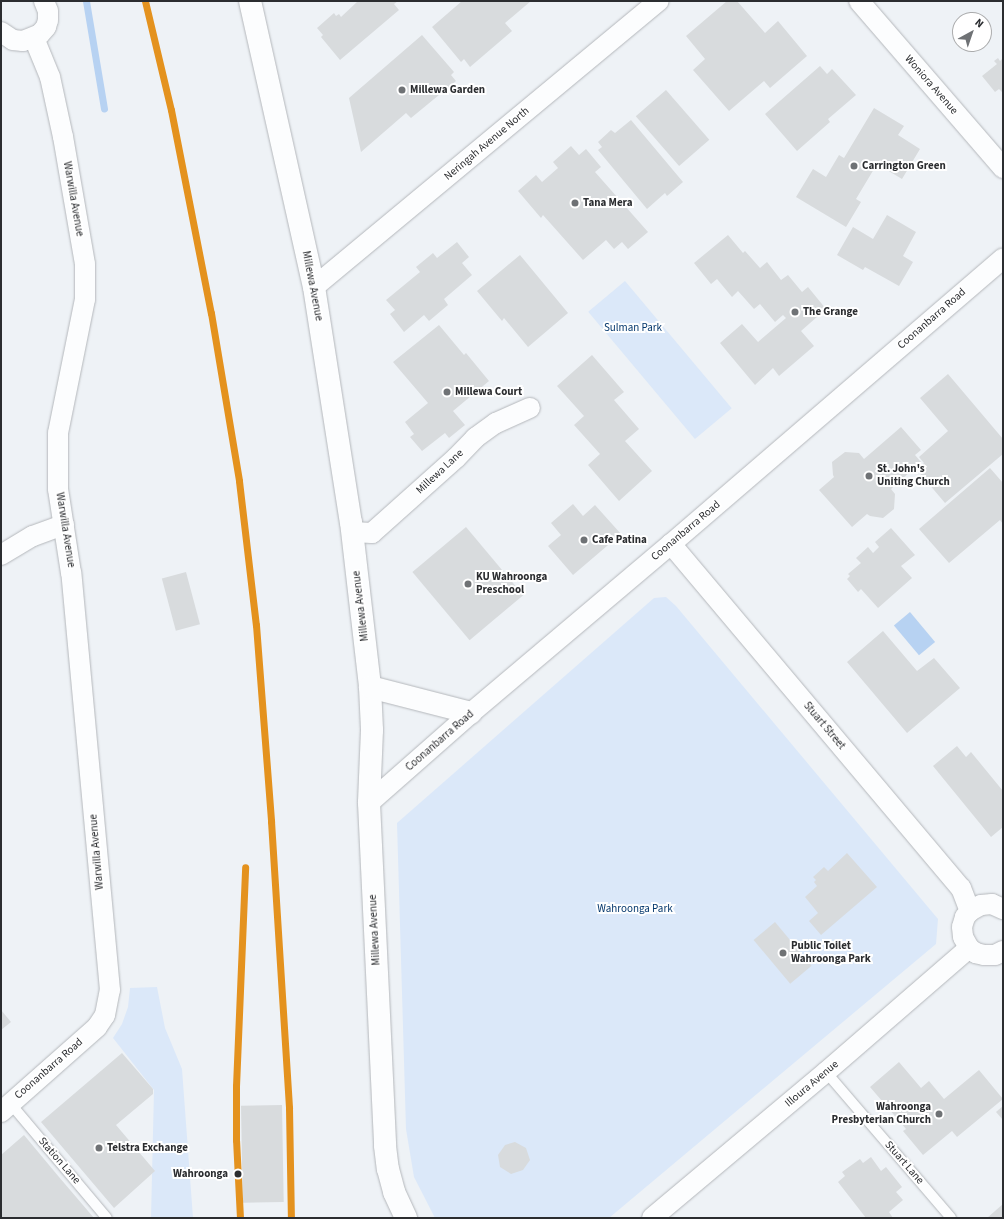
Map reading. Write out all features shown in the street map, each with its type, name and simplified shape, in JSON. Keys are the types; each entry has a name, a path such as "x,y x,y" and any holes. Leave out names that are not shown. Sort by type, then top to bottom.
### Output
{"street":[{"path":"1,32 13,40 23,41 34,38 43,31 48,20 48,11 44,1"},
{"name":"Millewa Avenue","path":"250,1 314,287 352,532 370,687 372,730 369,803 385,1146 388,1169 394,1192 406,1218"},
{"name":"Neringah Avenue North","path":"314,287 659,1"},
{"name":"Woniora Avenue","path":"859,1 1003,168"},
{"name":"Warwilla Avenue","path":"34,38 50,78 85,264 85,299 58,433 58,489 71,573 110,990 105,1015 97,1027"},
{"name":"Coonanbarra Road","path":"369,803 471,713 671,544 1003,258"},
{"name":"Millewa Lane","path":"352,532 372,533 456,458 474,438 496,423 530,408"},
{"path":"1,555 33,536 64,525"},
{"name":"Stuart Street","path":"671,544 961,888 970,911"},
{"path":"370,687 471,713"},
{"path":"1003,909 992,904 981,905 970,911 965,918 962,927 963,937 969,948 984,955 995,955 1003,951"},
{"name":"Illoura Avenue","path":"652,1218 826,1072 969,948"},
{"name":"Coonanbarra Road","path":"6,1108 97,1027"}],"lane":[{"name":"Stuart Lane","path":"826,1072 951,1218"},
{"name":"Station Lane","path":"6,1108 107,1218"}],"green space":[{"name":"Sulman Park","path":"625,281 732,408 695,439 588,312"},
{"name":"Wahroonga Park","path":"666,597 676,606 938,919 936,944 609,1218 435,1218 414,1177 406,1129 397,823 654,598"},
{"path":"157,987 165,1028 182,1069 193,1218 151,1218 154,1090 113,1038 122,1024 128,1007 130,988"}],"water":[{"path":"910,612 935,642 919,655 894,625"}],"building":[{"path":"358,1 398,1 394,4 399,10 340,60 321,37 323,35 317,28 334,13 336,16 339,14 341,17"},
{"name":"Millewa Garden","path":"462,1 531,1 505,23 512,31 470,67 464,59 461,62 432,27"},
{"path":"727,1 737,1 765,33 778,21 807,56 770,88 764,81 729,111 693,70 705,59 686,36"},
{"name":"Millewa Garden","path":"422,35 454,72 451,75 456,81 411,118 406,113 361,152 349,98"},
{"path":"998,58 1000,61 1003,58 1003,93 999,89 995,92 982,76 997,64 994,61"},
{"path":"820,66 827,74 832,69 856,95 828,119 830,122 797,151 765,114"},
{"path":"666,90 709,140 679,166 636,116"},
{"name":"Carrington Green","path":"874,108 904,126 898,135 920,149 902,179 877,164 856,199 861,202 846,227 796,197 813,169 826,177 839,155 844,158"},
{"path":"631,120 683,182 667,196 665,193 647,209 598,150 602,147 598,142 611,130 615,133"},
{"name":"Tana Mera","path":"571,146 579,155 586,149 601,167 595,172 648,232 628,249 622,242 614,249 606,240 583,260 543,215 541,218 518,191 536,175 542,182 558,168 553,162"},
{"path":"887,215 916,232 903,256 913,262 899,286 865,267 863,270 837,255 853,227 873,239"},
{"name":"The Grange","path":"728,235 743,253 745,251 760,268 767,262 781,280 788,275 802,292 808,287 826,309 801,331 814,346 779,376 773,368 755,385 720,343 742,324 758,342 786,318 783,315 775,322 760,304 754,309 738,291 732,297 717,279 711,284 694,263"},
{"path":"457,242 469,257 462,263 472,275 444,299 448,305 429,321 424,315 404,332 390,314 395,310 386,300 420,272 416,267 433,253 437,258"},
{"path":"520,255 568,313 528,347 504,318 502,321 477,291"},
{"name":"Millewa Court","path":"439,325 464,355 466,353 489,381 453,411 465,425 449,438 445,433 422,451 410,437 414,434 405,422 428,403 393,362"},
{"path":"592,355 624,392 614,400 639,429 625,441 652,471 619,501 588,465 600,454 574,425 584,416 557,386"},
{"path":"948,374 1003,439 1003,454 945,503 917,470 924,463 919,457 948,431 920,398"},
{"name":"St. John's Uniting Church","path":"901,427 921,450 915,455 921,462 891,489 895,494 894,509 883,518 870,516 867,514 852,527 819,490 834,477 832,462 845,452 859,453 864,459"},
{"path":"990,468 1003,483 1003,524 1000,520 949,563 919,529"},
{"name":"Cafe Patina","path":"573,504 583,516 595,505 621,534 573,575 548,546 561,535 551,523"},
{"name":"KU Wahroonga Preschool","path":"466,527 523,595 470,640 412,572"},
{"path":"891,528 915,555 901,566 912,578 878,608 861,589 858,592 847,579 850,576 848,574 861,563 856,558 868,547 873,553 879,547 875,542"},
{"path":"186,572 200,624 176,631 162,578"},
{"path":"883,631 917,671 934,658 960,688 907,733 847,662"},
{"path":"957,746 966,757 971,752 1003,791 1003,827 991,837 933,766"},
{"path":"847,853 877,887 821,935 809,921 818,913 805,897 817,886 814,882 816,880 813,877 824,867 828,871"},
{"name":"Public Toilet Wahroonga Park","path":"775,922 812,966 790,984 754,940"},
{"path":"1,1010 11,1022 1,1030"},
{"name":"Telstra Exchange","path":"122,1053 153,1089 153,1094 116,1125 155,1171 114,1208 41,1122"},
{"name":"Wahroonga Presbyterian Church","path":"899,1062 921,1088 929,1081 944,1099 979,1070 1003,1099 957,1137 952,1131 923,1155 903,1131 906,1129 870,1087"},
{"path":"282,1105 284,1202 243,1203 241,1106"},
{"path":"1003,1106 1003,1120 996,1112"},
{"path":"24,1135 94,1218 1,1218 1,1155"},
{"path":"515,1142 526,1148 530,1160 523,1170 511,1174 500,1167 498,1155 505,1145"},
{"path":"871,1157 881,1171 886,1167 902,1187 896,1192 903,1200 889,1212 893,1218 866,1218 838,1182 845,1176 842,1172 860,1159 863,1163"},
{"path":"1003,1204 1003,1218 987,1218"}],"waterway":[{"path":"86,1 104,109"}],"transit line":[{"path":"145,1 171,110 211,313 239,481 256,625 271,821 289,1108 291,1218"},
{"path":"240,1218 236,1140 236,1086 245,867"}],"place":[{"name":"Millewa Garden","path":"402,90"},
{"name":"Carrington Green","path":"854,166"},
{"name":"Tana Mera","path":"575,203"},
{"name":"The Grange","path":"795,312"},
{"name":"Millewa Court","path":"447,392"},
{"name":"St. John's Uniting Church","path":"869,476"},
{"name":"Cafe Patina","path":"584,540"},
{"name":"KU Wahroonga Preschool","path":"468,584"},
{"name":"Public Toilet Wahroonga Park","path":"783,953"},
{"name":"Wahroonga Presbyterian Church","path":"939,1114"},
{"name":"Telstra Exchange","path":"99,1148"},
{"name":"Wahroonga","path":"238,1174"}]}
